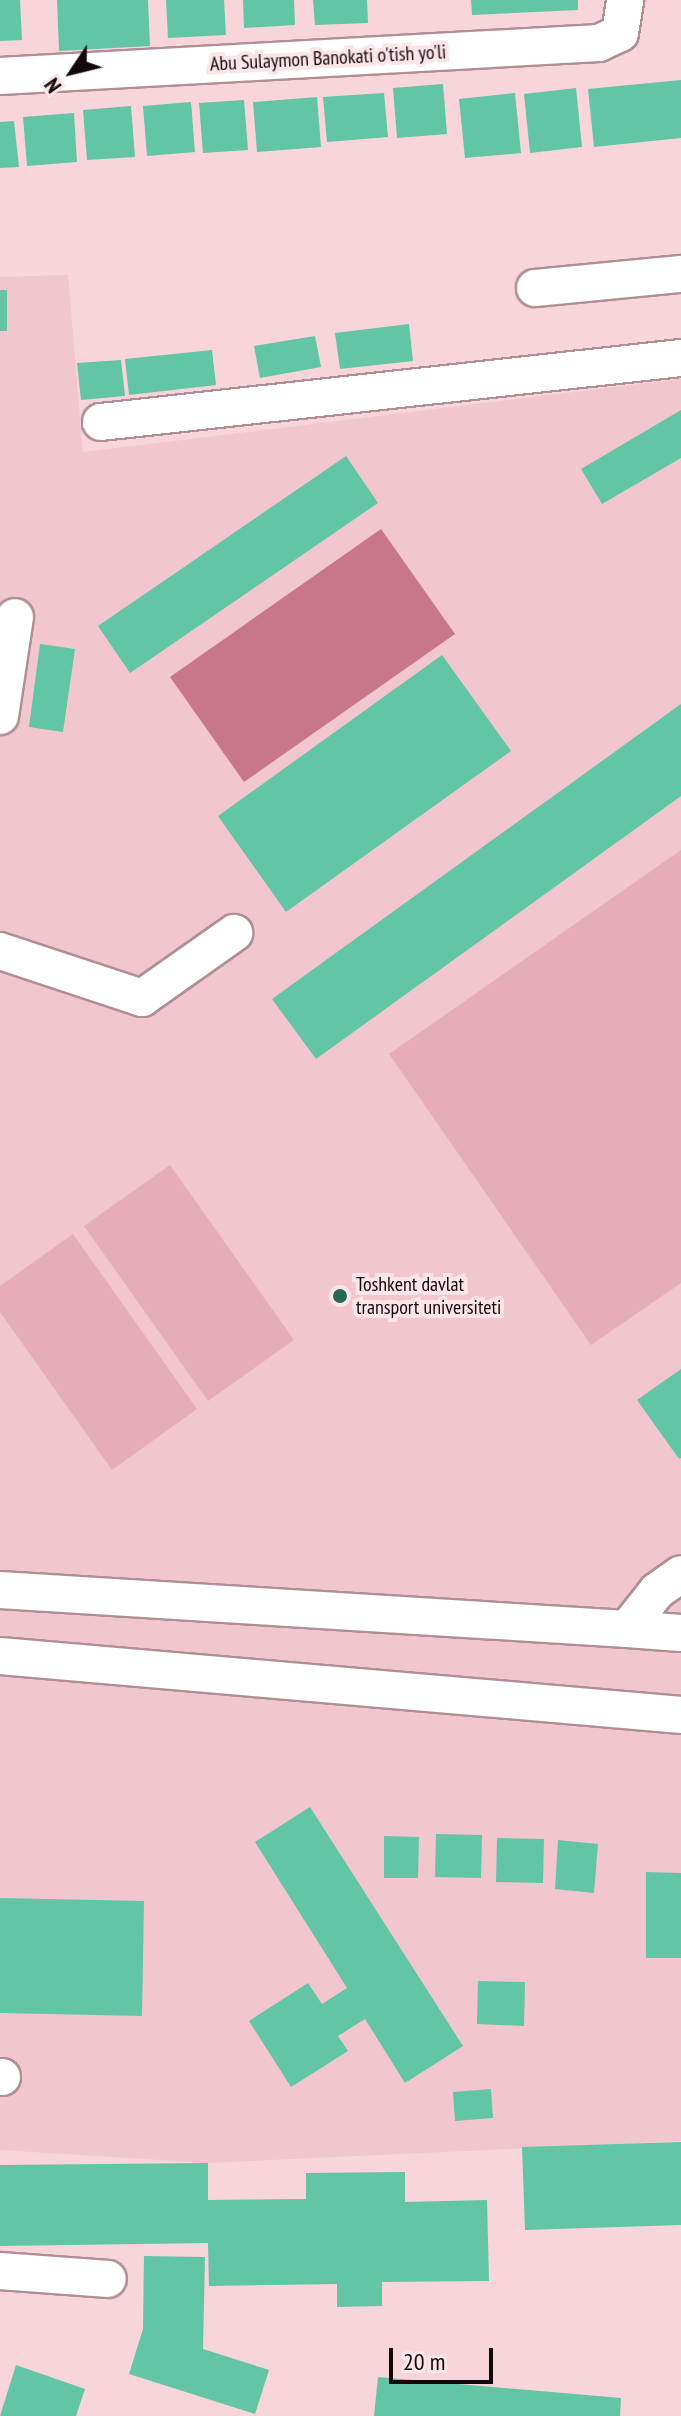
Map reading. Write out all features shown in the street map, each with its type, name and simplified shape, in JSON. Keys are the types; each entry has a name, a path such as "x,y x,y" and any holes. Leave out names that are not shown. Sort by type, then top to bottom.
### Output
{"street":[{"name":"Abu Sulaymon Banokati o'tish yo'li","path":"0,76 599,43 620,33 625,0"},
{"path":"535,288 681,274"},
{"path":"101,422 681,358"},
{"path":"0,716 15,617"},
{"path":"0,951 142,998 234,933"},
{"path":"627,1629 657,1591 681,1574"},
{"path":"0,1590 681,1633"},
{"path":"0,1656 681,1715"},
{"path":"0,2271 108,2279"}],"shaded area":[{"name":"Toshkent davlat transport universiteti","path":"68,275 83,452 681,379 681,2141 208,2163 0,2150 0,277"},
{"path":"381,529 455,634 244,782 170,677"},
{"path":"681,850 681,1283 591,1345 389,1054"},
{"path":"170,1165 294,1340 208,1401 84,1226"},
{"path":"73,1234 197,1409 112,1470 0,1312 0,1286"}],"building":[{"path":"0,0 20,0 22,40 0,41"},
{"path":"57,0 148,0 150,46 59,51"},
{"path":"166,0 224,0 226,35 168,38"},
{"path":"243,0 294,0 295,25 244,28"},
{"path":"313,0 367,0 368,23 315,25"},
{"path":"471,0 578,0 578,10 472,15"},
{"path":"681,80 681,138 594,147 588,89"},
{"path":"443,84 447,134 397,138 393,88"},
{"path":"576,88 582,147 530,153 524,94"},
{"path":"384,93 388,137 327,142 323,97"},
{"path":"515,93 521,153 465,158 459,99"},
{"path":"317,97 321,147 257,152 253,102"},
{"path":"244,100 248,150 203,153 199,103"},
{"path":"191,102 195,152 147,156 143,106"},
{"path":"131,106 135,157 87,160 83,110"},
{"path":"74,113 77,162 27,166 23,117"},
{"path":"14,121 19,167 0,168 0,122"},
{"path":"0,290 7,290 7,331 0,331"},
{"path":"409,324 413,361 340,369 335,333"},
{"path":"315,336 321,367 260,378 254,346"},
{"path":"212,350 216,385 129,395 125,359"},
{"path":"121,360 125,396 81,400 77,363"},
{"path":"681,410 681,458 602,504 581,469"},
{"path":"346,456 378,503 130,673 98,626"},
{"path":"40,644 75,649 63,732 29,727"},
{"path":"442,655 511,751 286,912 218,816"},
{"path":"681,704 681,796 316,1059 272,999"},
{"path":"681,1369 681,1458 679,1459 637,1400"},
{"path":"310,1807 463,2046 405,2083 365,2019 338,2036 348,2051 291,2087 249,2021 308,1983 322,2004 347,1988 255,1842"},
{"path":"436,1834 482,1835 481,1878 435,1877"},
{"path":"384,1836 419,1837 418,1878 384,1878"},
{"path":"497,1838 544,1839 543,1883 496,1882"},
{"path":"558,1840 598,1844 594,1893 555,1889"},
{"path":"646,1872 681,1873 681,1958 646,1958"},
{"path":"0,1898 144,1901 142,2016 0,2013"},
{"path":"478,1981 525,1982 524,2026 477,2024"},
{"path":"491,2089 493,2118 455,2121 453,2092"},
{"path":"681,2142 681,2225 525,2230 522,2147"},
{"path":"208,2163 208,2200 306,2199 306,2173 405,2172 405,2202 487,2200 489,2281 382,2282 382,2306 337,2307 337,2284 209,2286 208,2243 0,2246 0,2165"},
{"path":"144,2256 205,2257 203,2349 269,2370 255,2414 129,2374 143,2329"},
{"path":"16,2365 85,2389 76,2416 0,2416"},
{"path":"378,2377 621,2398 620,2416 374,2416"}],"place":[{"name":"Toshkent davlat transport universiteti","path":"340,1296"}]}
